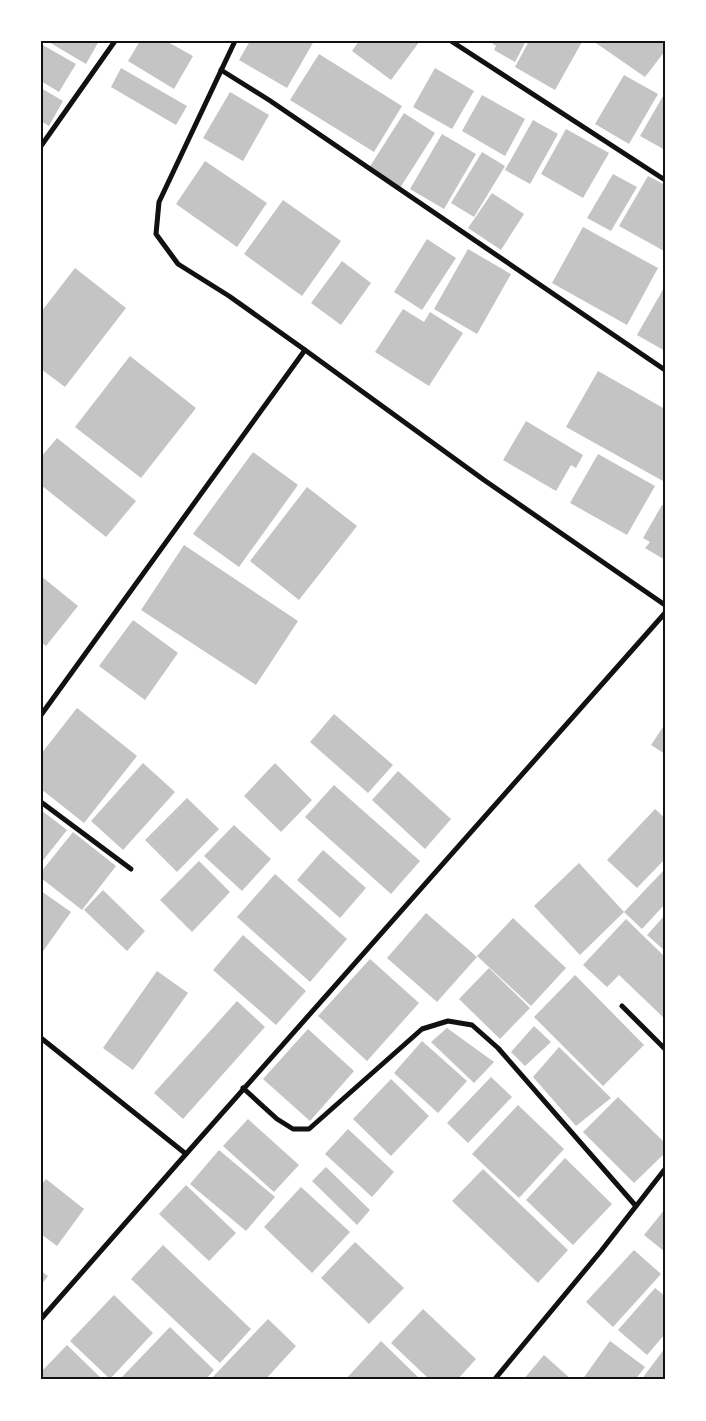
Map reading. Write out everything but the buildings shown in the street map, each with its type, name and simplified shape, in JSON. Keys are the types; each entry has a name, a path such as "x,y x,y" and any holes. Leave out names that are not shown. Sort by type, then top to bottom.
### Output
{"street":[{"path":"41,146 115,41"},
{"path":"235,41 159,202 156,234 178,264 229,296 484,480 665,606"},
{"path":"451,41 665,180"},
{"path":"221,70 269,100 665,370"},
{"path":"41,715 305,350"},
{"path":"41,1319 243,1088 665,613"},
{"path":"41,802 131,869"},
{"path":"622,1006 665,1049"},
{"path":"243,1088 277,1119 293,1129 309,1129 422,1029 448,1021 472,1025 498,1048 635,1205"},
{"path":"41,1038 186,1154"},
{"path":"494,1380 665,1169"}]}
